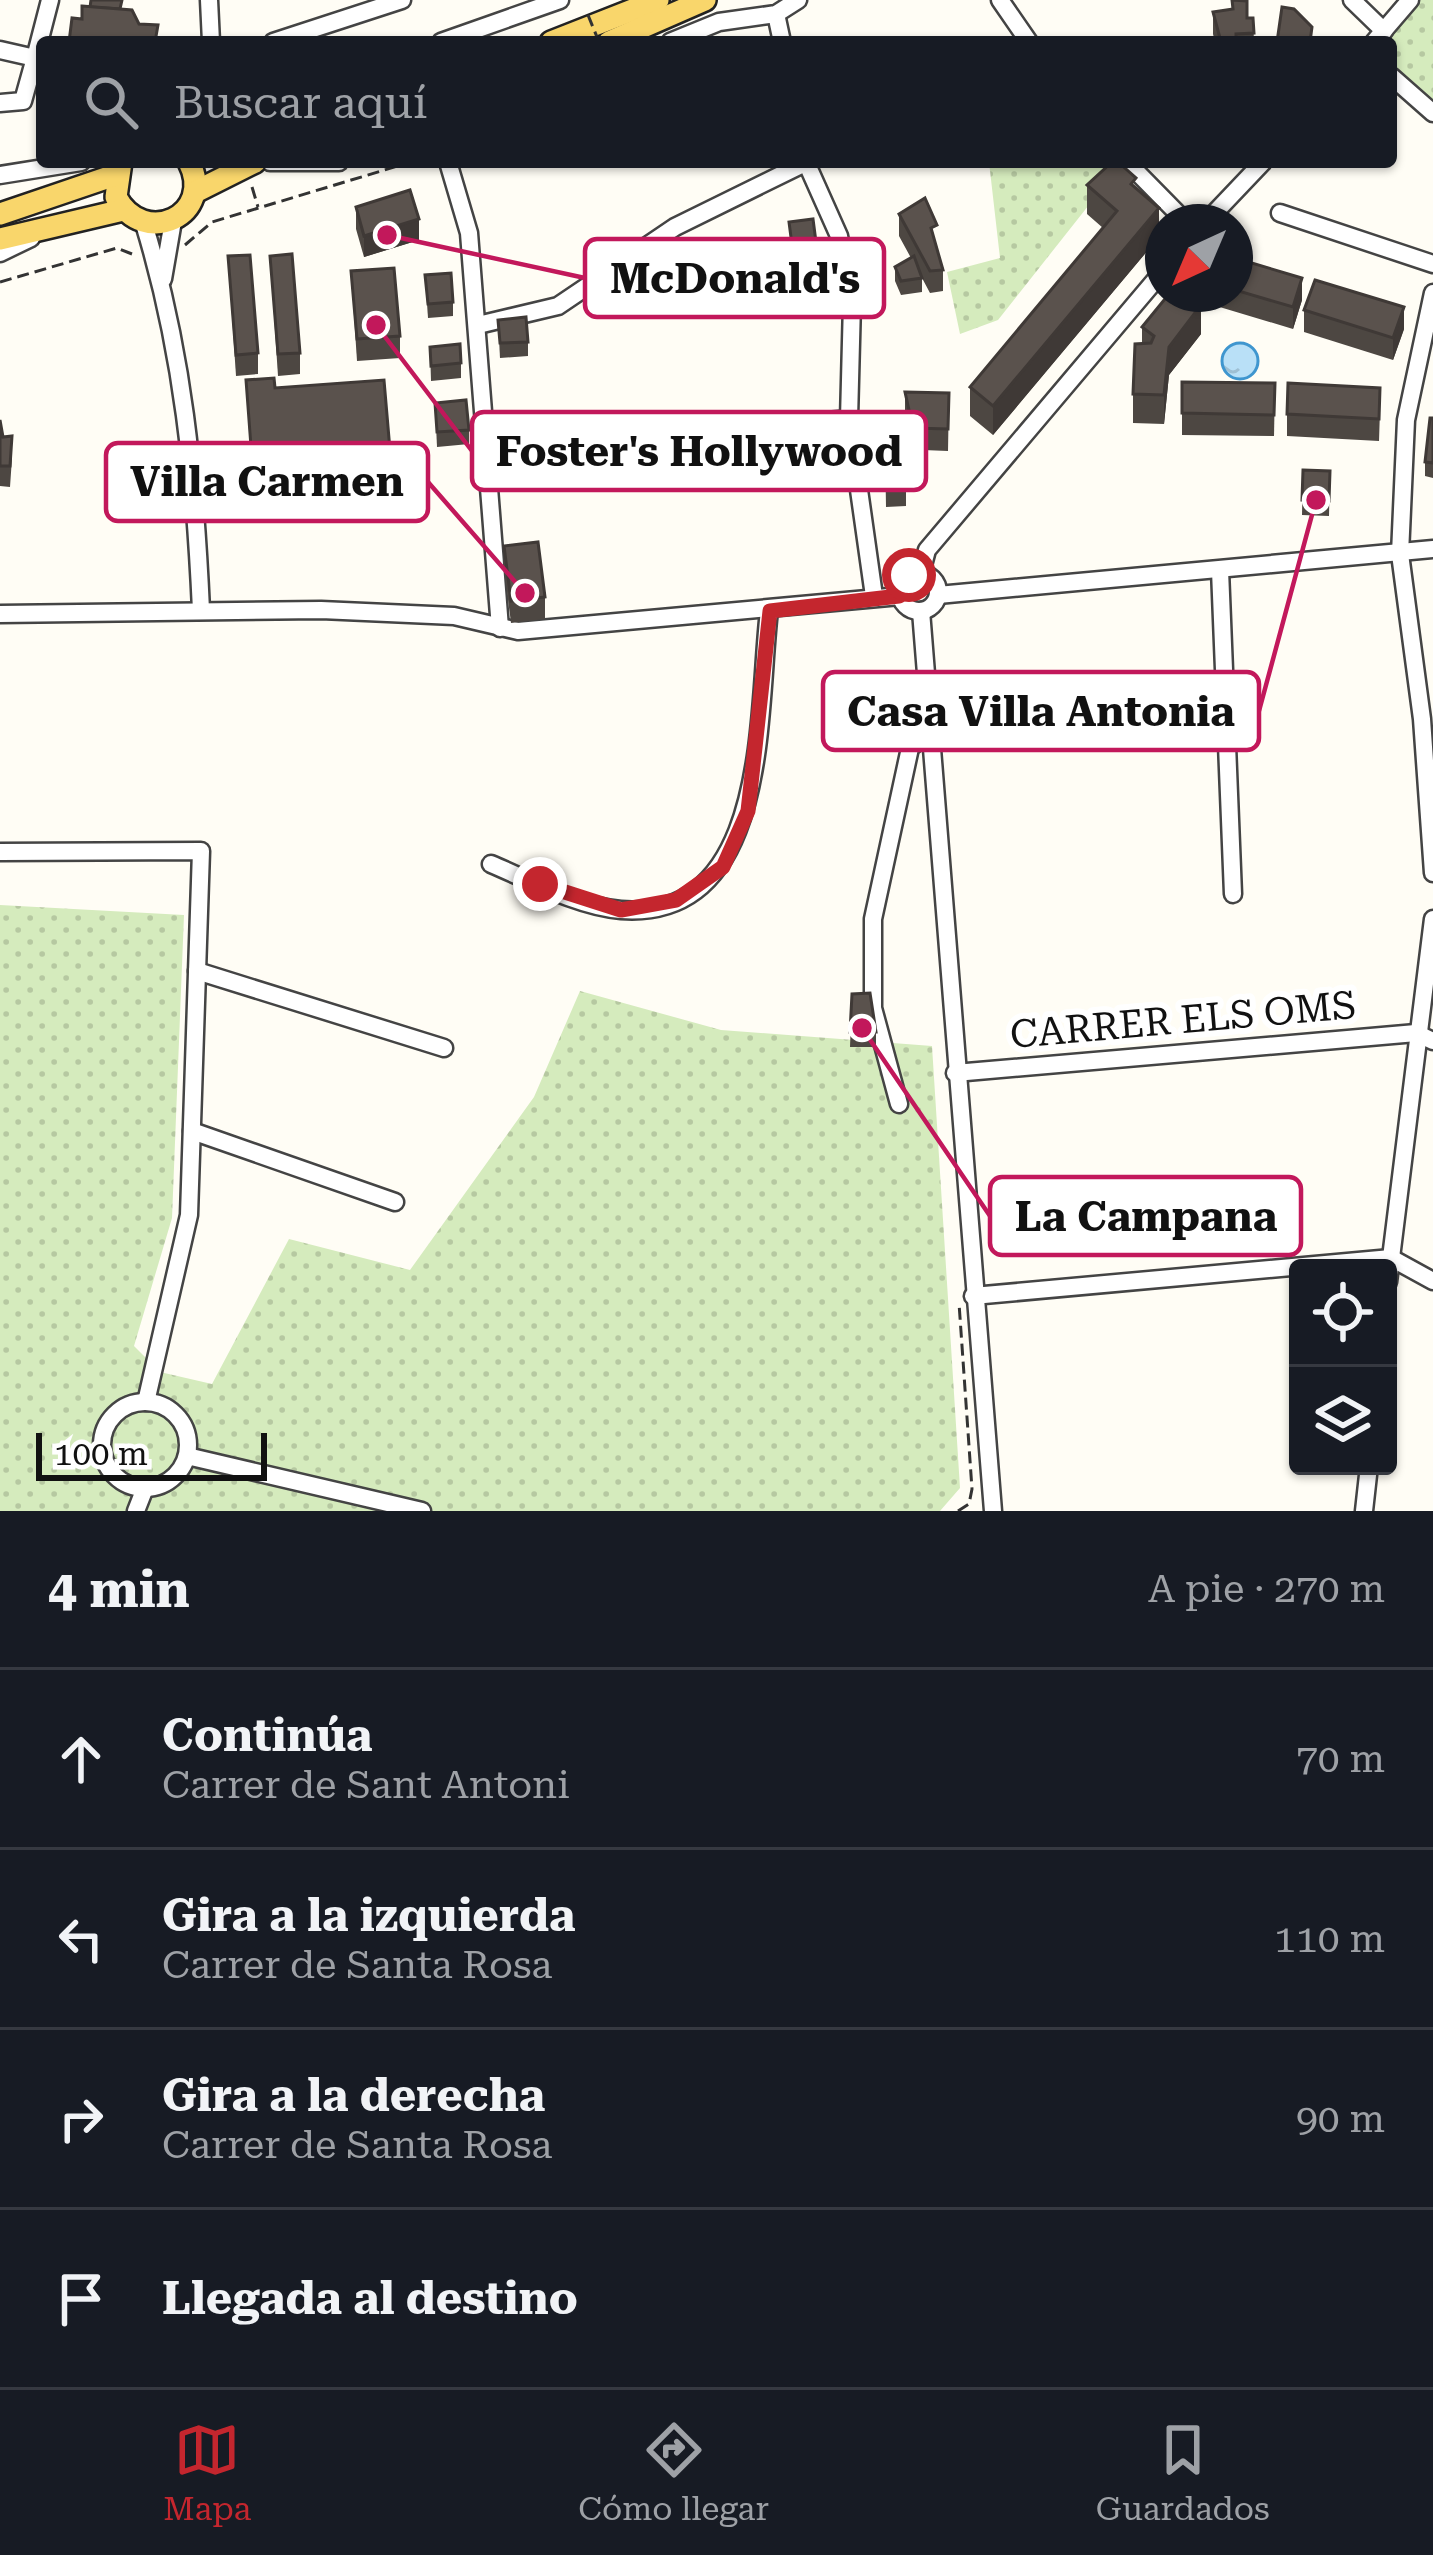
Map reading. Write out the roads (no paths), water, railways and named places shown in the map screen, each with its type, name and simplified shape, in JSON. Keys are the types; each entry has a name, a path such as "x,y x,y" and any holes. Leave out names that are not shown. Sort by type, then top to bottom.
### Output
{"main road":[{"path":"566,36 658,0"},
{"path":"623,36 705,0"},
{"path":"0,214 118,168 123,210"},
{"path":"190,168 195,192"},
{"path":"0,238 123,210 144,224 173,221 195,192 243,168"}],"street":[{"path":"41,36 50,0"},
{"path":"209,0 211,36"},
{"path":"291,36 402,0"},
{"path":"684,36 718,22 776,14 798,0"},
{"path":"1000,0 1025,36"},
{"path":"1352,0 1379,36 1410,0"},
{"path":"458,36 550,2"},
{"path":"776,14 781,36"},
{"path":"0,50 35,58"},
{"path":"0,103 23,101 36,54"},
{"path":"1397,81 1433,113"},
{"path":"4,172 36,168"},
{"path":"450,168 469,232 490,451 500,628"},
{"path":"478,325 558,306 675,227 794,168"},
{"path":"809,168 839,236 852,303 849,418 874,596"},
{"path":"1133,168 1168,204"},
{"path":"1223,204 1257,168"},
{"path":"1280,213 1433,264"},
{"path":"163,279 173,221"},
{"path":"144,224 163,279 196,482 201,610"},
{"path":"0,254 49,226"},
{"path":"921,573 927,550 1145,293"},
{"path":"1433,293 1406,420 1400,554 1428,720 1433,873"},
{"path":"490,451 849,418"},
{"path":"994,1511 955,1073 922,611 938,595 1433,549"},
{"path":"1220,570 1233,894"},
{"path":"899,596 904,579 921,573 934,580 938,595"},
{"path":"0,614 201,610 454,616 500,628 770,611 899,596"},
{"path":"899,596 910,610 922,611"},
{"path":"491,864 621,910 676,900 723,867 748,811 770,611"},
{"path":"898,1104 873,1008 873,919 910,748 929,732"},
{"path":"0,852 201,851 189,1215 146,1402"},
{"path":"1390,1258 1424,1037 1433,920"},
{"path":"197,970 444,1048"},
{"name":"CARRER ELS OMS","path":"955,1073 1424,1037"},
{"path":"192,1131 394,1202"},
{"path":"974,1296 1390,1258 1433,1281"},
{"path":"146,1402 179,1418 187,1456 172,1479 145,1488 110,1470 102,1444 111,1419 132,1403 146,1402"},
{"path":"187,1456 422,1511"},
{"path":"1364,1511 1368,1475"},
{"path":"136,1511 145,1488"}],"water":[{"path":"1240,343 1253,348 1258,361 1253,374 1240,379 1227,374 1222,361 1227,348"}],"place":[{"name":"McDonald's","path":"387,235"},
{"name":"Foster's Hollywood","path":"376,325"},
{"name":"Casa Villa Antonia","path":"1316,500"},
{"name":"Villa Carmen","path":"525,593"},
{"name":"La Campana","path":"862,1028"}]}
